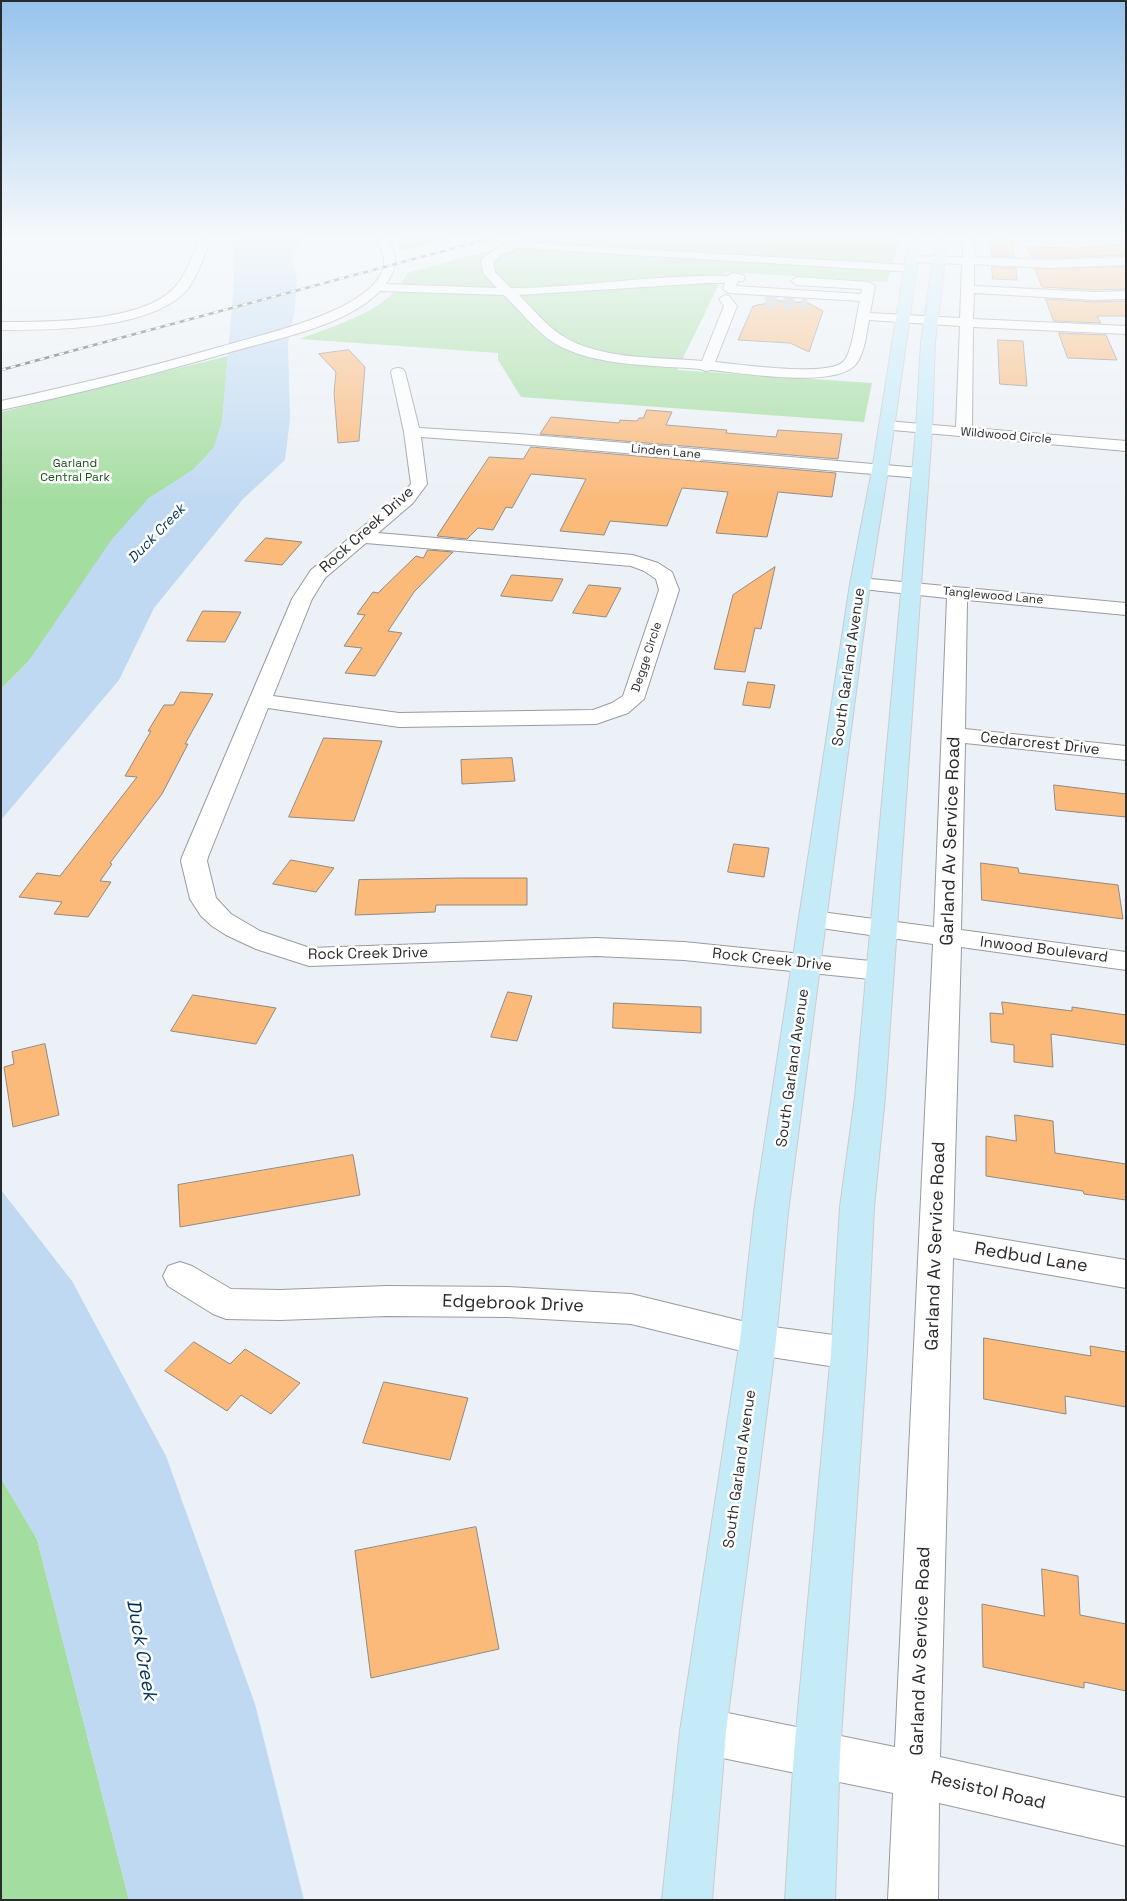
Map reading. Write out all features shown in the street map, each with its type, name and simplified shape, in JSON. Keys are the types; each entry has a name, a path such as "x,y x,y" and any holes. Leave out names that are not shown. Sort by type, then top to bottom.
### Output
{"main road":[{"name":"South Garland Avenue","path":"687,1900 703,1731 758,1340 771,1212 808,964 860,584 887,426 901,327"},
{"path":"810,1900 817,1752 849,1353 857,1207 870,1097 884,929 924,430 930,327"}],"street":[{"path":"1,406 130,377 174,361 282,333 296,327"},
{"path":"544,327 561,342 580,350 634,361 806,374 826,374 845,369 852,363 860,327"},
{"path":"706,367 723,327"},
{"path":"964,433 967,327"},
{"path":"1016,327 1126,330"},
{"name":"Rock Creek Drive","path":"398,372 412,432 419,484 407,499 318,574 302,599 194,861 203,899 222,922 281,949 310,957 596,947 684,951 880,971"},
{"name":"Wildwood Circle","path":"887,426 1126,446"},
{"name":"Linden Lane","path":"412,432 519,439 920,473"},
{"name":"Degge Circle","path":"261,701 399,720 596,717 620,708 633,699 669,590 665,576 651,567 633,561 362,537"},
{"name":"Tanglewood Lane","path":"860,584 1126,608"},
{"name":"Garland Av Service Road","path":"913,1900 916,1774 948,938 957,592"},
{"name":"Cedarcrest Drive","path":"954,735 1126,754"},
{"name":"Inwood Boulevard","path":"814,919 1126,961"},
{"name":"Redbud Lane","path":"936,1242 1126,1274"},
{"name":"Edgebrook Drive","path":"180,1276 226,1304 280,1306 387,1300 490,1301 631,1309 758,1340 849,1353"},
{"name":"Resistol Road","path":"703,1731 817,1752 1126,1822"}],"green space":[{"path":"333,327 698,327 677,370 872,383 864,422 521,397 498,360 498,353 300,339"},
{"name":"Garland Central Park","path":"228,356 222,422 214,448 193,470 148,499 28,662 1,689 1,412"},
{"path":"1,1478 37,1539 129,1900 1,1900"}],"water":[{"name":"Duck Creek","path":"230,327 291,327 288,343 290,419 285,460 243,499 154,608 119,680 1,820 1,689 28,662 112,539 148,499 193,470 214,448 222,422"},
{"name":"Duck Creek","path":"1,1190 72,1281 166,1456 255,1704 304,1900 129,1900 37,1539 1,1478"}],"building":[{"path":"744,327 818,327 809,352 790,343 738,340"},
{"path":"1059,333 1106,335 1117,360 1068,358"},
{"path":"998,340 1023,341 1027,386 1000,384"},
{"path":"349,350 365,367 359,441 338,443 334,393 336,372 319,354"},
{"path":"647,410 672,412 666,425 727,430 726,433 776,437 778,430 842,434 838,459 540,434 551,417 619,423 620,420 637,421 639,418 643,418"},
{"path":"531,447 836,473 832,497 778,492 767,537 716,533 728,492 682,488 667,526 610,521 604,535 560,531 586,479 531,474 512,508 506,507 493,530 478,528 467,539 437,536 489,457 523,459"},
{"path":"266,538 302,542 282,565 245,561"},
{"path":"428,550 453,552 414,592 388,631 402,633 375,676 345,673 362,648 344,646 365,615 357,614 373,592 378,593 416,556 423,558"},
{"path":"775,567 761,629 755,628 745,672 714,669 733,595"},
{"path":"512,575 563,579 552,601 501,596"},
{"path":"589,585 621,588 606,617 573,613"},
{"path":"203,611 241,612 225,642 187,641"},
{"path":"748,682 775,685 770,708 743,705"},
{"path":"181,692 213,694 185,744 188,744 162,794 110,863 112,864 100,881 111,882 88,917 54,914 62,902 19,897 37,873 60,876 137,777 125,776 151,731 148,731 164,705 173,705"},
{"path":"324,738 382,741 354,821 289,817"},
{"path":"512,758 515,781 462,784 461,760"},
{"path":"1054,785 1126,794 1126,817 1056,810"},
{"path":"734,844 769,848 764,877 728,872"},
{"path":"291,860 334,868 316,892 273,884"},
{"path":"981,863 1018,868 1019,873 1118,885 1123,919 982,900"},
{"path":"527,878 527,905 436,905 435,912 355,915 359,880"},
{"path":"508,992 532,996 517,1041 491,1037"},
{"path":"193,995 276,1008 256,1044 171,1031"},
{"path":"1002,1002 1072,1011 1072,1007 1126,1015 1126,1045 1051,1034 1053,1067 1014,1062 1014,1045 991,1042 990,1013 1003,1014"},
{"path":"614,1003 701,1007 701,1033 613,1028"},
{"path":"45,1044 59,1115 13,1127 4,1067 14,1064 12,1052"},
{"path":"1015,1115 1053,1121 1055,1153 1126,1164 1126,1200 1084,1194 1083,1191 986,1176 986,1136 1016,1141"},
{"path":"353,1155 360,1195 180,1227 178,1185"},
{"path":"984,1338 1091,1356 1090,1346 1126,1352 1126,1407 1065,1396 1066,1414 984,1399"},
{"path":"194,1342 230,1364 245,1349 300,1383 271,1414 241,1395 227,1411 165,1371"},
{"path":"384,1382 468,1398 450,1460 363,1443"},
{"path":"476,1527 499,1649 371,1678 355,1551"},
{"path":"1042,1569 1078,1576 1080,1615 1126,1624 1126,1691 1084,1682 1084,1688 983,1667 982,1604 1044,1616"}],"railway":[{"path":"1,370 162,327"}]}
